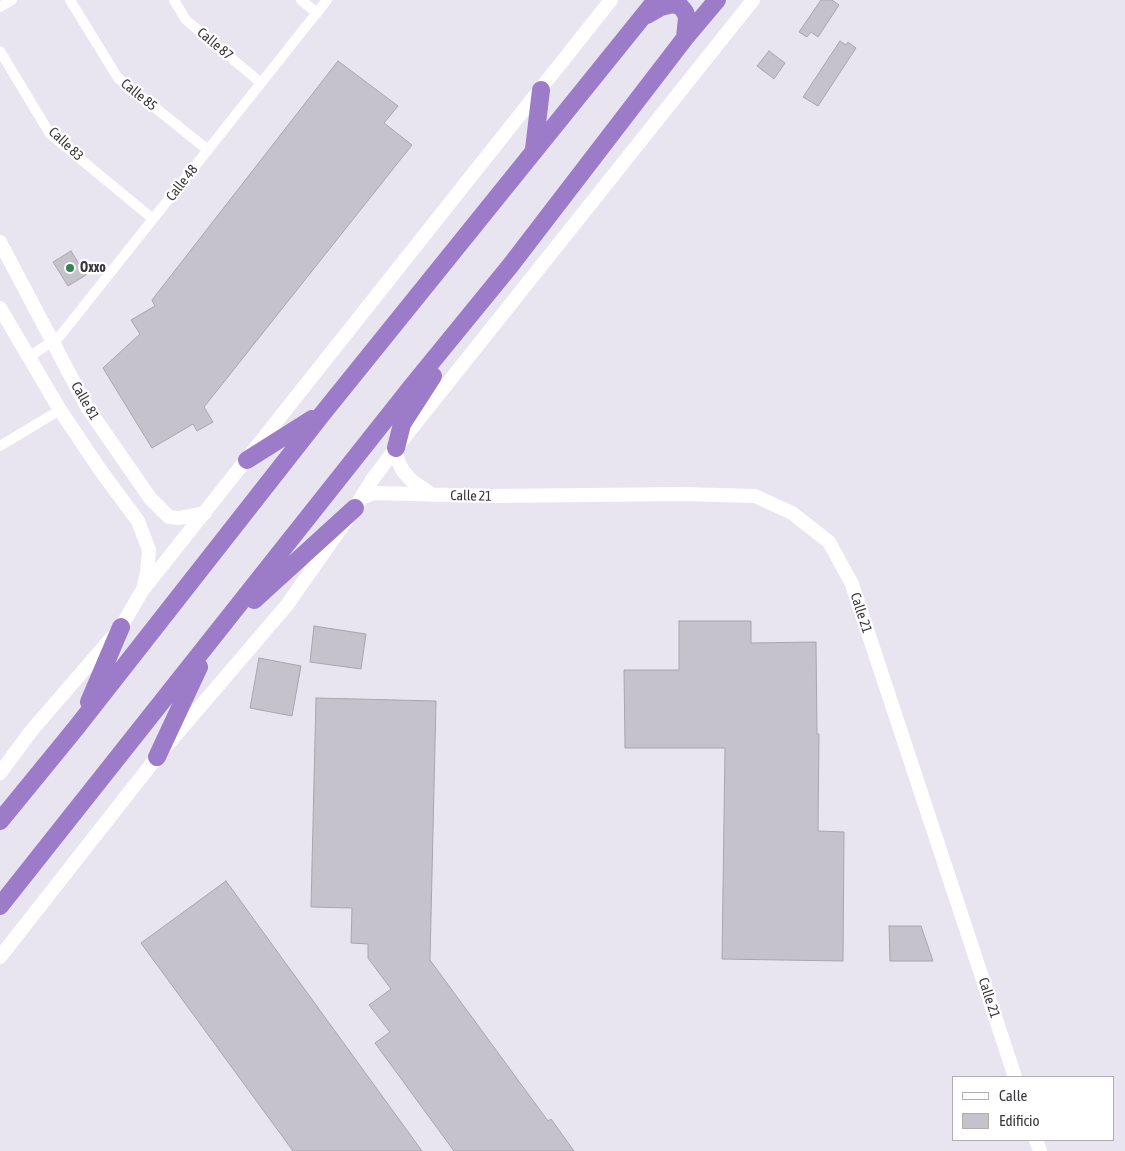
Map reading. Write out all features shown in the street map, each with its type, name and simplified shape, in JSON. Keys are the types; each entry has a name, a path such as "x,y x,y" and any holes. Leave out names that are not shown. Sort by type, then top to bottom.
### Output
{"highway":[{"path":"0,821 76,728 323,412 656,0"},
{"path":"0,906 445,345 510,266 717,0"},
{"path":"641,18 661,7 672,4 680,6 688,18 686,38"},
{"path":"534,149 541,90"},
{"path":"396,448 402,424 447,356 445,345"},
{"path":"247,460 323,412"},
{"path":"157,757 214,638 358,503"},
{"path":"76,728 122,627"}],"main road":[{"path":"0,773 32,730 122,627 142,591 612,0"},
{"path":"0,957 157,757 287,605 396,448 753,0"},
{"name":"Calle 81","path":"0,242 87,407 150,498 169,517 179,518 205,513"},
{"name":"Calle 81","path":"0,308 60,410 101,471 138,521 149,550 147,573 142,591"},
{"name":"Calle 21","path":"396,448 398,461 404,471 412,481 433,495"},
{"name":"Calle 21","path":"358,503 374,493 493,496 684,494 755,496 792,513 828,542 852,584 1016,1076"}],"street":[{"path":"0,7 12,0"},
{"name":"Calle 85","path":"70,0 118,78 208,150"},
{"name":"Calle 87","path":"174,0 186,20 261,83"},
{"path":"301,0 317,13"},
{"name":"Calle 48","path":"29,356 60,336 327,0"},
{"name":"Calle 83","path":"0,51 50,134 153,219"},
{"path":"0,446 60,410"}],"building":[{"path":"821,0 832,0 839,5 818,37 811,32 807,37 799,32"},
{"path":"840,41 846,45 848,42 856,48 818,106 803,97"},
{"path":"769,51 785,63 774,79 757,66"},
{"path":"338,61 398,106 384,123 412,145 204,407 213,422 197,431 193,424 152,448 103,368 140,334 131,320 155,306 152,300"},
{"name":"Oxxo","path":"71,251 86,275 68,286 53,262"},
{"path":"679,621 751,621 751,643 816,642 817,734 819,734 818,831 844,832 843,961 722,959 725,748 625,748 624,670 679,670"},
{"path":"314,626 366,634 361,669 310,662"},
{"path":"259,658 301,666 292,716 250,708"},
{"path":"316,698 436,701 430,960 548,1121 551,1119 574,1151 454,1151 375,1043 390,1032 369,1005 391,989 368,958 368,944 351,943 352,908 311,907"},
{"path":"226,881 422,1151 293,1151 141,943"},
{"path":"889,926 921,926 933,961 890,961"}],"place":[{"name":"Oxxo","path":"70,268"}]}
